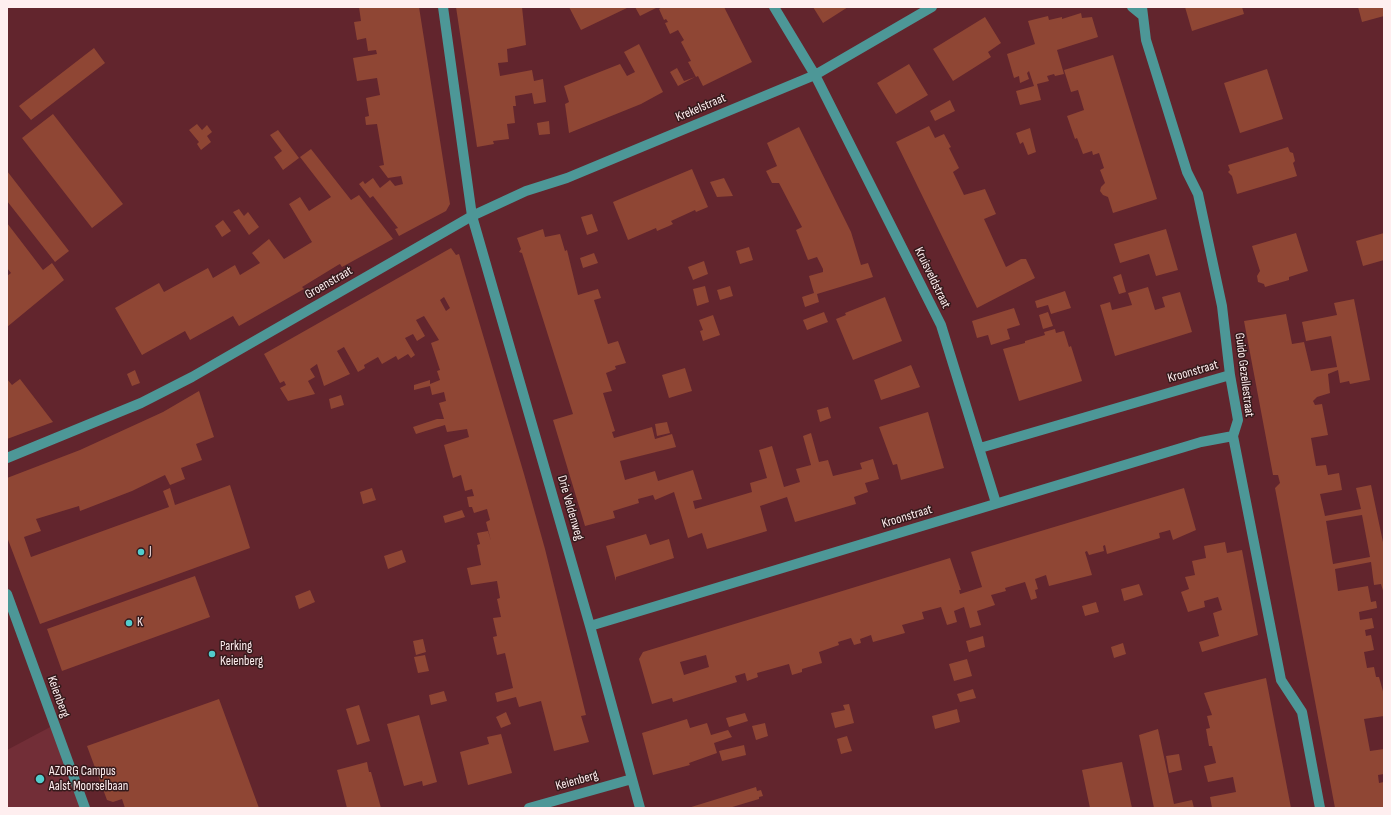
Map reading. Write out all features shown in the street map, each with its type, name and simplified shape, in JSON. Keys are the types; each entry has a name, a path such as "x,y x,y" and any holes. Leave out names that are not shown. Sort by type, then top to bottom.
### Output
{"street":[{"path":"443,7 472,216"},
{"name":"Kruisveldstraat","path":"774,7 815,75 941,325 996,503"},
{"name":"Krekelstraat","path":"472,216 526,191 567,178 815,75 932,7"},
{"path":"1132,7 1142,11"},
{"name":"Guido Gezellestraat","path":"1142,11 1146,40 1187,172 1198,194 1222,306 1230,375 1238,420 1233,436 1281,680 1302,712 1320,808"},
{"name":"Groenstraat","path":"7,458 142,403 472,216"},
{"name":"Drie Veldenweg","path":"472,216 590,626 640,808"},
{"name":"Kroonstraat","path":"980,448 1230,375"},
{"name":"Kroonstraat","path":"590,626 1201,442 1233,436"},
{"name":"Keienberg","path":"7,594 84,808"},
{"name":"Keienberg","path":"529,808 632,779"}],"shaded area":[{"name":"AZORG Campus Aalst Moorselbaan","path":"54,725 85,808 7,808 7,750"}],"building":[{"path":"359,7 419,7 450,204 446,211 399,236 395,229 398,228 373,196 370,198 359,184 363,181 365,184 373,178 380,188 390,180 395,186 403,184 401,176 388,178 379,166 384,165 377,124 366,125 365,117 369,116 366,98 380,95 377,78 357,81 353,58 377,54 376,50 368,51 366,38 357,40 354,22 361,21"},
{"path":"456,7 522,7 526,45 507,49 508,62 498,63 500,76 532,70 534,81 543,79 546,102 534,104 532,93 515,96 516,106 513,106 515,123 507,124 509,139 493,141 494,144 477,147"},
{"path":"569,7 629,7 581,30"},
{"path":"635,7 658,7 640,16"},
{"path":"662,7 724,7 752,62 703,86 688,62 691,61 681,42 684,40 678,30 670,34 665,23 668,22 666,19 664,20 659,9"},
{"path":"813,7 848,7 823,23"},
{"path":"1185,7 1242,7 1244,14 1192,31"},
{"path":"1358,7 1384,7 1384,16 1362,22"},
{"path":"1081,13 1082,18 1092,17 1098,37 1057,50 1064,74 1047,76 1049,81 1037,84 1041,100 1020,105 1016,91 1034,86 1029,71 1027,73 1029,79 1020,83 1019,76 1014,78 1007,54 1035,44 1028,21 1048,16 1049,20 1062,17 1062,19"},
{"path":"985,17 1001,43 988,52 991,57 953,81 933,49"},
{"path":"639,44 663,92 641,104 569,133 565,104 569,102 564,86 620,64 627,76 635,72 624,52"},
{"path":"94,48 105,63 31,120 19,106"},
{"path":"1113,55 1157,199 1113,213 1108,197 1103,195 1100,191 1101,187 1105,183 1100,170 1104,168 1099,153 1093,155 1092,151 1083,154 1077,138 1075,139 1067,116 1084,110 1078,90 1071,92 1064,70"},
{"path":"909,64 928,95 896,114 877,83"},
{"path":"677,68 684,81 695,77 678,86 670,72"},
{"path":"1267,69 1283,119 1240,133 1224,83"},
{"path":"950,100 955,111 935,121 930,111"},
{"path":"53,114 123,204 92,228 22,138"},
{"path":"549,121 550,134 539,135 537,123"},
{"path":"197,124 202,130 207,125 212,132 207,136 211,142 201,150 197,144 199,142 189,130"},
{"path":"929,126 935,138 944,134 951,147 949,148 959,168 953,172 964,195 985,189 996,214 984,219 1006,267 1021,259 1026,259 1035,278 977,308 896,142"},
{"path":"799,127 851,232 861,265 868,263 873,277 817,294 819,302 805,307 802,297 814,293 809,276 823,272 823,269 817,257 808,260 796,230 802,227 779,183 772,183 766,171 777,166 767,143"},
{"path":"1030,128 1036,152 1028,155 1023,142 1020,144 1016,133"},
{"path":"278,130 299,158 283,170 274,157 282,151 270,135"},
{"path":"1288,147 1290,152 1293,153 1295,161 1293,163 1297,176 1237,194 1232,176 1228,172 1230,170 1228,165"},
{"path":"311,149 351,200 359,195 393,239 342,267 340,264 338,265 302,287 304,289 239,326 233,316 190,340 185,331 142,355 115,308 159,283 164,292 208,268 213,278 235,265 240,275 260,263 252,253 269,239 284,259 312,242 289,204 300,197 309,211 331,197 300,157"},
{"path":"692,169 708,207 696,212 695,210 671,221 673,224 657,231 656,228 628,240 613,202"},
{"path":"7,171 69,251 55,262 7,201"},
{"path":"724,178 733,196 717,197 710,182"},
{"path":"239,209 244,216 248,212 259,227 249,235 233,212"},
{"path":"592,214 598,231 587,235 581,217"},
{"path":"223,220 231,231 222,237 215,226"},
{"path":"7,223 43,270 52,263 64,280 7,327 7,276 11,273 7,268"},
{"path":"543,229 545,237 560,234 565,251 567,250 578,295 598,289 601,298 594,300 608,344 618,341 626,363 615,366 616,369 606,373 612,391 603,393 615,431 612,432 614,438 652,427 655,439 672,434 676,447 620,461 625,480 655,471 658,481 693,470 702,499 693,501 695,509 752,492 750,483 767,478 759,450 772,446 784,487 800,482 796,469 811,465 803,436 811,433 819,462 828,460 833,476 862,469 860,463 873,459 879,479 865,483 868,492 854,497 856,504 795,522 787,497 760,506 767,531 707,549 702,533 688,538 674,492 655,500 653,495 638,499 639,503 613,511 615,518 585,526 553,420 573,414 522,253 519,252 521,249 517,238"},
{"path":"1166,229 1178,270 1156,276 1149,254 1120,263 1114,244"},
{"path":"1296,233 1308,271 1289,277 1289,280 1265,287 1264,284 1258,282 1257,276 1260,271 1252,246"},
{"path":"1384,233 1384,260 1363,266 1356,241"},
{"path":"749,247 753,260 740,264 736,251"},
{"path":"451,248 456,255 459,254 545,549 586,715 581,716 589,742 554,751 541,701 519,707 516,697 497,702 495,693 513,688 505,653 497,655 493,637 497,636 493,618 501,617 497,599 500,598 497,581 471,585 467,568 481,565 477,545 480,544 477,533 488,531 491,541 486,522 490,520 487,509 474,513 472,507 469,507 467,497 474,496 472,489 465,491 461,475 453,478 444,445 469,437 467,429 447,432 445,425 416,434 413,427 437,419 444,419 439,403 446,401 444,392 432,395 430,386 414,390 414,385 430,380 430,384 440,380 437,371 440,370 431,343 439,340 424,316 416,320 425,336 417,341 413,334 405,338 415,355 411,358 408,354 398,360 396,356 382,364 378,357 364,365 365,368 358,372 344,347 337,351 350,374 324,386 317,364 310,369 315,377 308,381 315,394 288,401 280,388 286,385 284,381 280,383 264,354","holes":["444,297 450,308 446,311 440,300"]},
{"path":"594,253 598,263 583,268 580,258"},
{"path":"704,261 708,274 693,280 688,267"},
{"path":"1121,274 1126,292 1119,294 1113,277"},
{"path":"705,286 709,302 697,306 693,289"},
{"path":"730,286 733,296 720,300 717,290"},
{"path":"1148,287 1155,310 1165,307 1162,297 1180,292 1192,332 1115,356 1100,305 1110,302 1112,310 1132,305 1128,293"},
{"path":"1065,291 1071,308 1051,314 1048,305 1037,308 1035,301"},
{"path":"885,297 902,341 853,360 836,319 846,315 845,313"},
{"path":"1354,299 1370,380 1350,384 1349,381 1340,383 1338,370 1328,374 1330,393 1317,397 1313,401 1315,405 1322,404 1328,435 1311,438 1316,466 1326,465 1328,475 1339,473 1342,490 1320,494 1325,516 1361,509 1356,488 1371,485 1384,547 1384,594 1381,584 1374,585 1371,562 1335,569 1338,591 1368,586 1371,602 1376,601 1377,608 1359,612 1360,620 1372,618 1374,628 1365,630 1366,636 1371,635 1374,650 1364,652 1367,668 1374,667 1376,677 1379,677 1384,695 1384,716 1364,719 1370,751 1384,749 1384,774 1378,775 1379,783 1384,782 1384,808 1335,808 1275,488 1280,483 1278,475 1273,475 1244,321 1286,314 1292,344 1304,342 1311,371 1337,367 1331,336 1306,341 1302,322 1337,315 1334,303","holes":["1362,515 1370,557 1333,564 1326,521"]},
{"path":"1014,308 1020,325 1007,329 1010,339 991,345 988,335 977,338 972,321"},
{"path":"824,312 828,322 807,330 803,320"},
{"path":"1048,312 1053,326 1043,329 1039,315"},
{"path":"713,315 720,335 703,341 700,331 703,330 699,320"},
{"path":"1055,329 1056,333 1064,331 1069,347 1071,346 1082,381 1019,401 1003,349 1025,343 1025,341 1045,335 1044,332"},
{"path":"911,365 920,387 881,400 874,380"},
{"path":"685,368 692,391 669,398 662,375"},
{"path":"135,370 140,383 132,386 127,374"},
{"path":"7,379 12,385 20,379 53,422 7,439"},
{"path":"199,391 214,437 196,444 202,460 181,468 185,479 170,485 165,475 132,491 80,511 79,506 36,519 41,531 24,537 31,557 169,507 163,491 170,488 175,505 230,485 250,548 40,624 7,537 7,478 80,450 163,412"},
{"path":"341,395 344,405 331,409 329,399"},
{"path":"828,407 831,418 820,422 817,410"},
{"path":"928,412 944,468 901,480 897,464 893,465 879,427"},
{"path":"667,422 670,433 657,436 655,424"},
{"path":"372,488 376,500 363,504 360,492"},
{"path":"1184,488 1196,530 1173,540 1170,530 1159,533 1160,538 1107,554 1105,545 1103,546 1104,551 1089,555 1087,551 1085,552 1092,575 1049,586 1046,575 1035,579 1038,589 1035,590 1037,598 1031,600 1025,582 1005,588 1006,591 991,595 995,605 977,611 981,625 970,628 964,607 954,611 957,622 947,625 941,607 922,612 924,619 902,625 905,633 873,642 871,635 860,639 861,643 854,645 851,638 838,642 839,645 819,652 822,663 802,669 802,672 792,675 789,664 757,673 758,677 747,681 745,673 735,676 737,682 673,702 672,698 652,704 639,659 643,652 950,558 961,590 959,590 960,594 982,587 971,552","holes":["706,655 709,667 684,675 680,662"]},
{"path":"462,510 465,517 445,523 443,516"},
{"path":"646,534 650,545 669,539 674,558 616,577 616,581 606,546"},
{"path":"1225,542 1227,553 1242,550 1258,635 1202,652 1199,642 1219,636 1213,613 1222,610 1218,597 1204,601 1205,607 1188,612 1181,592 1189,589 1185,577 1195,575 1192,561 1206,558 1204,546"},
{"path":"402,550 406,562 388,569 384,556"},
{"name":"K","path":"195,576 210,617 62,671 47,629"},
{"path":"1139,584 1143,595 1124,601 1121,589"},
{"path":"310,590 315,602 299,609 295,596"},
{"path":"1096,602 1099,612 1085,616 1082,606"},
{"path":"983,636 985,647 969,652 966,641"},
{"path":"423,639 426,652 416,655 413,641"},
{"path":"1123,643 1126,654 1114,658 1111,647"},
{"path":"425,655 429,671 418,673 414,657"},
{"path":"967,659 972,676 954,681 949,664"},
{"path":"1266,678 1291,808 1212,808 1210,797 1236,792 1233,777 1208,782 1204,766 1216,763 1212,746 1209,746 1206,729 1210,728 1207,716 1212,715 1204,693"},
{"path":"973,689 976,698 960,702 957,694"},
{"path":"444,691 447,701 431,705 429,695"},
{"path":"219,699 259,808 125,808 122,799 113,802 107,800 87,746"},
{"path":"849,704 854,723 835,728 831,713 845,710 843,705"},
{"path":"359,705 370,741 357,745 346,709"},
{"path":"957,709 960,722 935,729 932,716"},
{"path":"506,712 511,724 501,728 496,717"},
{"path":"745,713 748,721 729,727 726,718"},
{"path":"419,715 437,782 423,786 422,781 404,786 387,724"},
{"path":"687,719 690,728 707,723 711,735 728,730 732,737 714,743 717,753 689,763 690,765 653,775 642,733"},
{"path":"765,723 768,736 756,740 752,726"},
{"path":"1158,729 1174,804 1192,800 1194,808 1154,808 1139,735"},
{"path":"501,734 512,773 468,785 460,752 489,744 487,737"},
{"path":"847,736 852,751 841,754 837,739"},
{"path":"744,745 746,755 722,761 719,751"},
{"path":"1179,754 1182,770 1169,773 1166,756"},
{"path":"367,762 381,808 347,808 337,770"},
{"path":"1122,762 1132,808 1090,808 1082,770"},
{"path":"756,787 757,791 761,790 763,796 759,797 759,799 729,808 688,808"}],"place":[{"name":"J","path":"141,552"},
{"name":"K","path":"129,623"},
{"name":"Parking Keienberg","path":"212,654"},
{"name":"AZORG Campus Aalst Moorselbaan","path":"40,779"}]}
